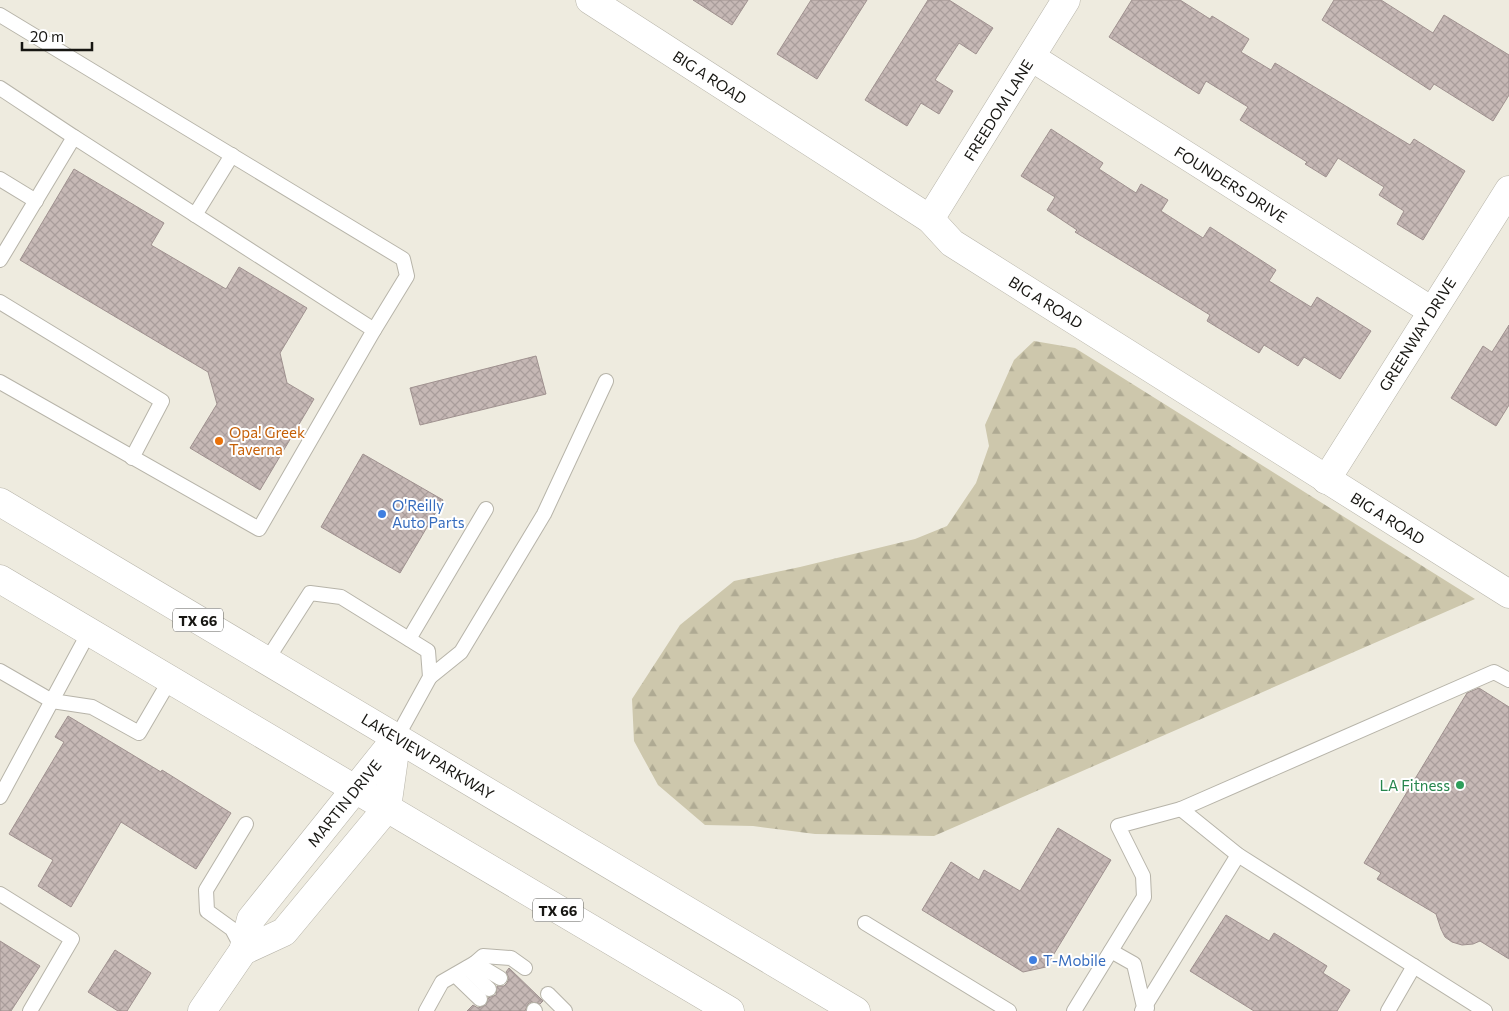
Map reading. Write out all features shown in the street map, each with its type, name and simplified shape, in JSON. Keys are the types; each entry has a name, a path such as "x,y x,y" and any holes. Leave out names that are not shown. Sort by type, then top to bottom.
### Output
{"street":[{"name":"BIG A ROAD","path":"590,0 930,219 952,243 1509,594"},
{"name":"FREEDOM LANE","path":"930,219 1066,0"},
{"name":"FOUNDERS DRIVE","path":"1031,57 1432,311"},
{"name":"GREENWAY DRIVE","path":"1326,480 1509,190"},
{"name":"LAKEVIEW PARKWAY","path":"0,502 856,1011"},
{"name":"TX 66","path":"1,581 730,1011"},
{"name":"MARTIN DRIVE","path":"202,1011 243,951 251,919 397,737"},
{"name":"MARTIN DRIVE","path":"387,808 397,737"},
{"path":"243,951 284,932 387,808"}],"lane":[{"path":"0,15 403,259 407,276 258,529 0,382"},
{"path":"0,88 374,330"},
{"path":"0,260 74,137"},
{"path":"196,215 232,155"},
{"path":"0,179 36,201"},
{"path":"0,302 162,401 132,458"},
{"path":"397,737 430,678 460,652 544,514 606,381"},
{"path":"409,639 486,510"},
{"path":"267,660 310,593 341,597 428,651 430,678"},
{"path":"0,797 89,632"},
{"path":"0,670 52,701 92,707 139,733 170,680"},
{"path":"1074,1011 1144,898 1143,876 1118,826 1182,809 1494,672 1509,680"},
{"path":"1182,809 1238,855 1414,966 1476,1009"},
{"path":"243,951 232,929 207,912 206,890 246,824"},
{"path":"1146,1010 1238,855"},
{"path":"0,894 72,939 30,1011"},
{"path":"865,923 1009,1011"},
{"path":"1111,951 1134,964 1146,1010"},
{"path":"426,1011 442,982 466,969 484,956 511,958 525,968"},
{"path":"1388,1011 1414,966"},
{"path":"466,969 500,978"},
{"path":"466,969 484,994"},
{"path":"548,994 565,1011"}],"green space":[{"path":"1034,341 1075,348 1475,599 934,836 815,834 753,826 705,825 658,785 634,741 632,699 680,625 734,581 915,539 947,526 976,483 989,446 985,425 1014,360"}],"building":[{"path":"693,0 748,0 732,25"},
{"path":"811,0 867,0 817,79 777,54"},
{"path":"928,0 949,0 993,28 976,54 959,43 935,80 953,91 939,114 921,103 907,126 865,100"},
{"path":"1132,0 1180,0 1210,19 1212,16 1249,39 1241,52 1271,70 1275,63 1410,145 1414,139 1465,171 1423,240 1397,224 1404,211 1379,195 1384,187 1338,158 1326,177 1305,164 1307,162 1240,120 1248,107 1206,81 1199,94 1109,37"},
{"path":"1334,0 1381,0 1433,33 1444,15 1509,55 1509,95 1493,121 1434,84 1430,90 1322,20"},
{"path":"1051,129 1103,163 1099,169 1136,193 1141,184 1168,200 1161,211 1203,238 1210,227 1276,270 1269,281 1311,307 1317,297 1371,331 1340,379 1304,357 1298,366 1264,345 1259,353 1207,321 1210,315 1075,232 1077,230 1047,210 1055,197 1021,176"},
{"path":"74,169 164,223 151,245 226,289 239,267 307,308 280,353 287,383 314,399 260,490 190,448 217,404 208,372 20,260"},
{"path":"1509,325 1509,405 1496,426 1451,398 1483,346 1492,352"},
{"path":"536,356 546,394 420,425 410,388"},
{"name":"O'Reilly Auto Parts","path":"363,454 443,500 400,573 321,527"},
{"name":"LA Fitness","path":"1479,688 1509,707 1509,959 1480,941 1462,945 1452,942 1445,937 1436,914 1377,879 1381,873 1364,863 1467,693"},
{"path":"68,716 161,772 162,770 231,813 196,869 121,822 71,907 38,886 53,860 9,834 64,742 55,737"},
{"path":"1058,828 1111,860 1046,967 1023,972 922,910 951,862 979,880 984,870 1020,891"},
{"path":"1226,915 1269,941 1274,933 1327,966 1323,973 1350,990 1337,1011 1254,1011 1190,971"},
{"path":"0,941 40,966 11,1011 0,1011"},
{"path":"115,950 151,973 127,1011 118,1011 88,992"},
{"path":"509,968 543,1001 540,1004 531,1002 525,1011 467,1011 473,1005 478,1008 486,1005 488,998 496,995 497,986 504,986 507,983 509,978 506,972"}],"place":[{"name":"Opa! Greek Taverna","path":"219,441"},
{"name":"O'Reilly Auto Parts","path":"382,514"},
{"name":"LA Fitness","path":"1460,785"},
{"name":"T-Mobile","path":"1033,960"}]}
